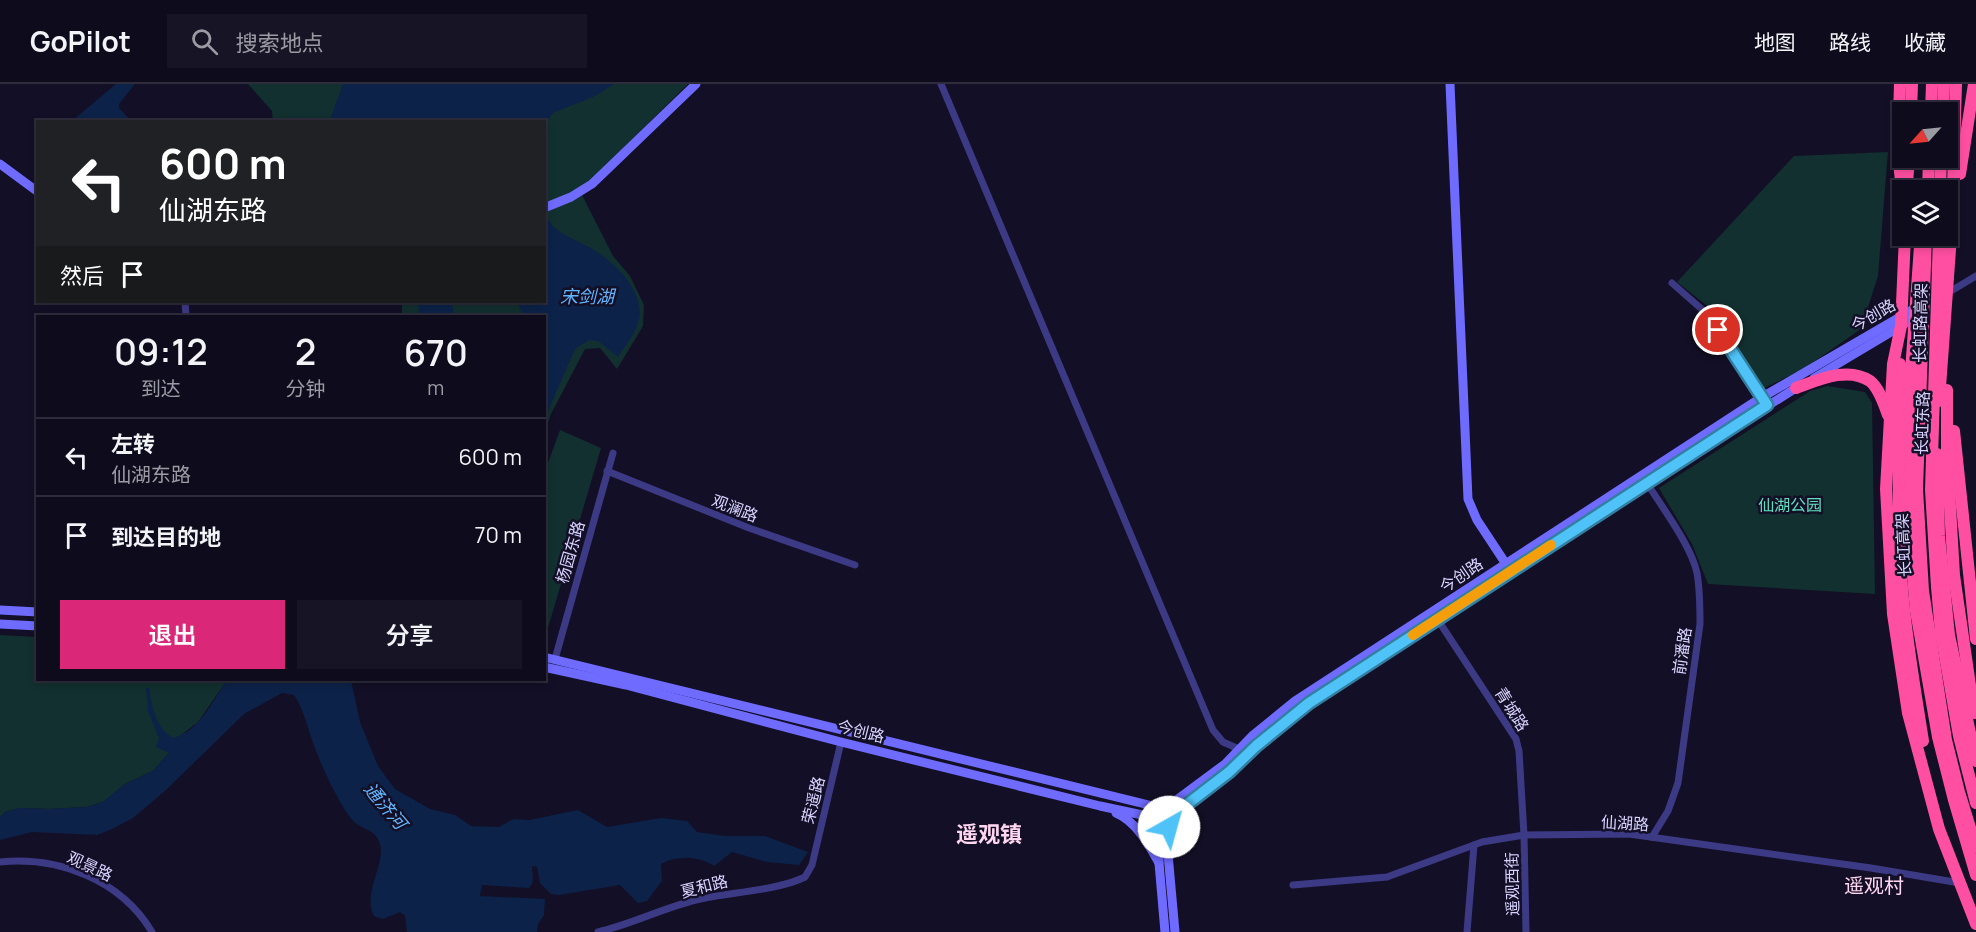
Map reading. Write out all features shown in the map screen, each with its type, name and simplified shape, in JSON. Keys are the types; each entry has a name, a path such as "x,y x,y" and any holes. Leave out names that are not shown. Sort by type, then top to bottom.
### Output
{"highway":[{"path":"1900,84 1898,152 1901,180"},
{"path":"1911,102 1912,84"},
{"path":"1924,102 1925,84"},
{"path":"1931,102 1932,84"},
{"path":"1943,102 1944,84"},
{"name":"长虹东路","path":"1953,180 1956,84"},
{"path":"1961,164 1966,84"},
{"path":"1958,183 1974,84"},
{"path":"1905,246 1899,460 1904,610 1925,754 1950,837 1976,908"},
{"name":"长虹东路","path":"1920,246 1908,464 1916,611 1938,737 1976,875"},
{"name":"长虹高架","path":"1926,246 1917,489 1923,591 1946,740 1976,847"},
{"name":"长虹路高架","path":"1938,246 1931,490 1937,587 1941,633 1959,736 1976,802"},
{"name":"长虹东路","path":"1950,246 1937,438 1940,536 1949,634 1976,761"},
{"path":"1946,312 1947,455 1954,575 1976,724"},
{"path":"1901,321 1893,364 1886,489 1894,625 1908,713 1939,829 1976,924"},
{"path":"1946,347 1976,639"},
{"path":"1796,388 1829,375 1856,376 1871,382 1890,419"}],"main road":[{"path":"546,208 572,197 592,184 696,84"},
{"path":"1450,84 1468,499 1477,520 1506,564"},
{"path":"0,164 36,191"},
{"name":"今创路","path":"546,667 626,685 1100,806 1166,816 1229,772 1256,746 1309,703 1435,616 1765,401 1946,294"},
{"name":"今创路","path":"1765,401 1796,388 1901,321"},
{"name":"今创路","path":"1166,816 1175,801 1225,764 1252,736 1295,701 1435,616 1506,564 1644,479"},
{"path":"0,610 36,612"},
{"path":"0,624 36,626"},
{"name":"今创路","path":"546,657 1153,806 1166,816"},
{"path":"1100,806 1122,816 1137,830 1148,843 1159,864"},
{"path":"1165,932 1159,864 1159,831 1166,816"},
{"path":"1166,816 1175,932"}],"street":[{"path":"941,84 1214,730 1223,742 1239,749"},
{"path":"1946,294 1976,276"},
{"path":"1672,283 1706,313 1765,401"},
{"name":"杨园东路","path":"555,659 613,453"},
{"name":"观澜路","path":"607,471 749,528 855,565"},
{"name":"前潘路","path":"1644,479 1686,548 1696,571 1700,599 1700,624 1678,783 1668,811 1652,837"},
{"name":"青城路","path":"1435,616 1516,739 1519,751 1524,835"},
{"name":"荣遥路","path":"812,865 841,741"},
{"name":"仙湖路","path":"1293,885 1387,877 1474,845 1524,835 1629,834 1871,868 1960,883"},
{"name":"遥观西街","path":"1524,835 1526,932"},
{"path":"1467,932 1474,845"},
{"name":"观景路","path":"0,862 45,861 92,878 115,892 135,909 152,932"},
{"name":"夏和路","path":"598,932 692,900 796,882 805,878 812,865"}],"green space":[{"path":"248,84 688,84 580,191 613,256 630,276 644,305 643,326 617,369 600,348 585,349 546,428 546,315 402,315 402,303 546,303 546,120 273,120 272,111"},
{"path":"1888,152 1878,276 1861,329 1802,370 1764,388 1710,308 1677,282 1794,156"},
{"name":"仙湖公园","path":"1827,386 1865,392 1872,403 1875,594 1708,584 1692,544 1659,488 1810,391"},
{"path":"560,430 601,448 546,635 546,468"},
{"path":"0,635 36,637 36,681 226,681 198,722 180,736 153,771 125,784 103,802 87,807 20,808 5,812 0,817"}],"water":[{"path":"116,84 135,84 119,104 119,108 130,120 73,120"},
{"path":"343,84 614,84 595,96 553,113 546,122 328,120"},
{"name":"宋剑湖","path":"546,215 557,230 597,252 617,268 633,290 640,314 631,338 618,357 598,341 589,340 575,349 546,416 546,315 524,315 518,303 546,303"},
{"path":"418,303 452,303 454,315 419,315"},
{"name":"通济河","path":"226,681 351,681 360,722 378,766 395,789 430,809 455,815 471,826 499,827 513,819 529,820 578,810 607,827 661,818 687,821 697,832 725,836 765,836 808,852 799,865 767,862 732,852 714,866 701,860 674,859 661,864 662,881 647,901 638,903 620,885 559,895 551,894 540,883 537,867 532,866 533,882 529,888 482,885 480,896 545,899 544,915 538,924 537,932 407,932 405,916 400,912 383,919 374,916 371,898 380,860 380,844 374,834 355,823 345,810 323,768 303,712 294,695 282,693 244,714 166,790 133,818 110,830 97,835 32,832 0,840 0,817 5,812 20,808 87,807 103,802 125,784 153,771 169,753 156,747 159,738 148,711 146,688 149,688 158,722 173,738 190,729 211,706"}],"slow traffic":[{"path":"1413,635 1551,545"}],"district":[{"name":"遥观镇","path":"989,834"},
{"name":"遥观村","path":"1874,886"}],"route":[{"path":"1169,827 1171,818 1181,809 1229,772 1256,746 1309,703 1767,405 1718,330"}]}
